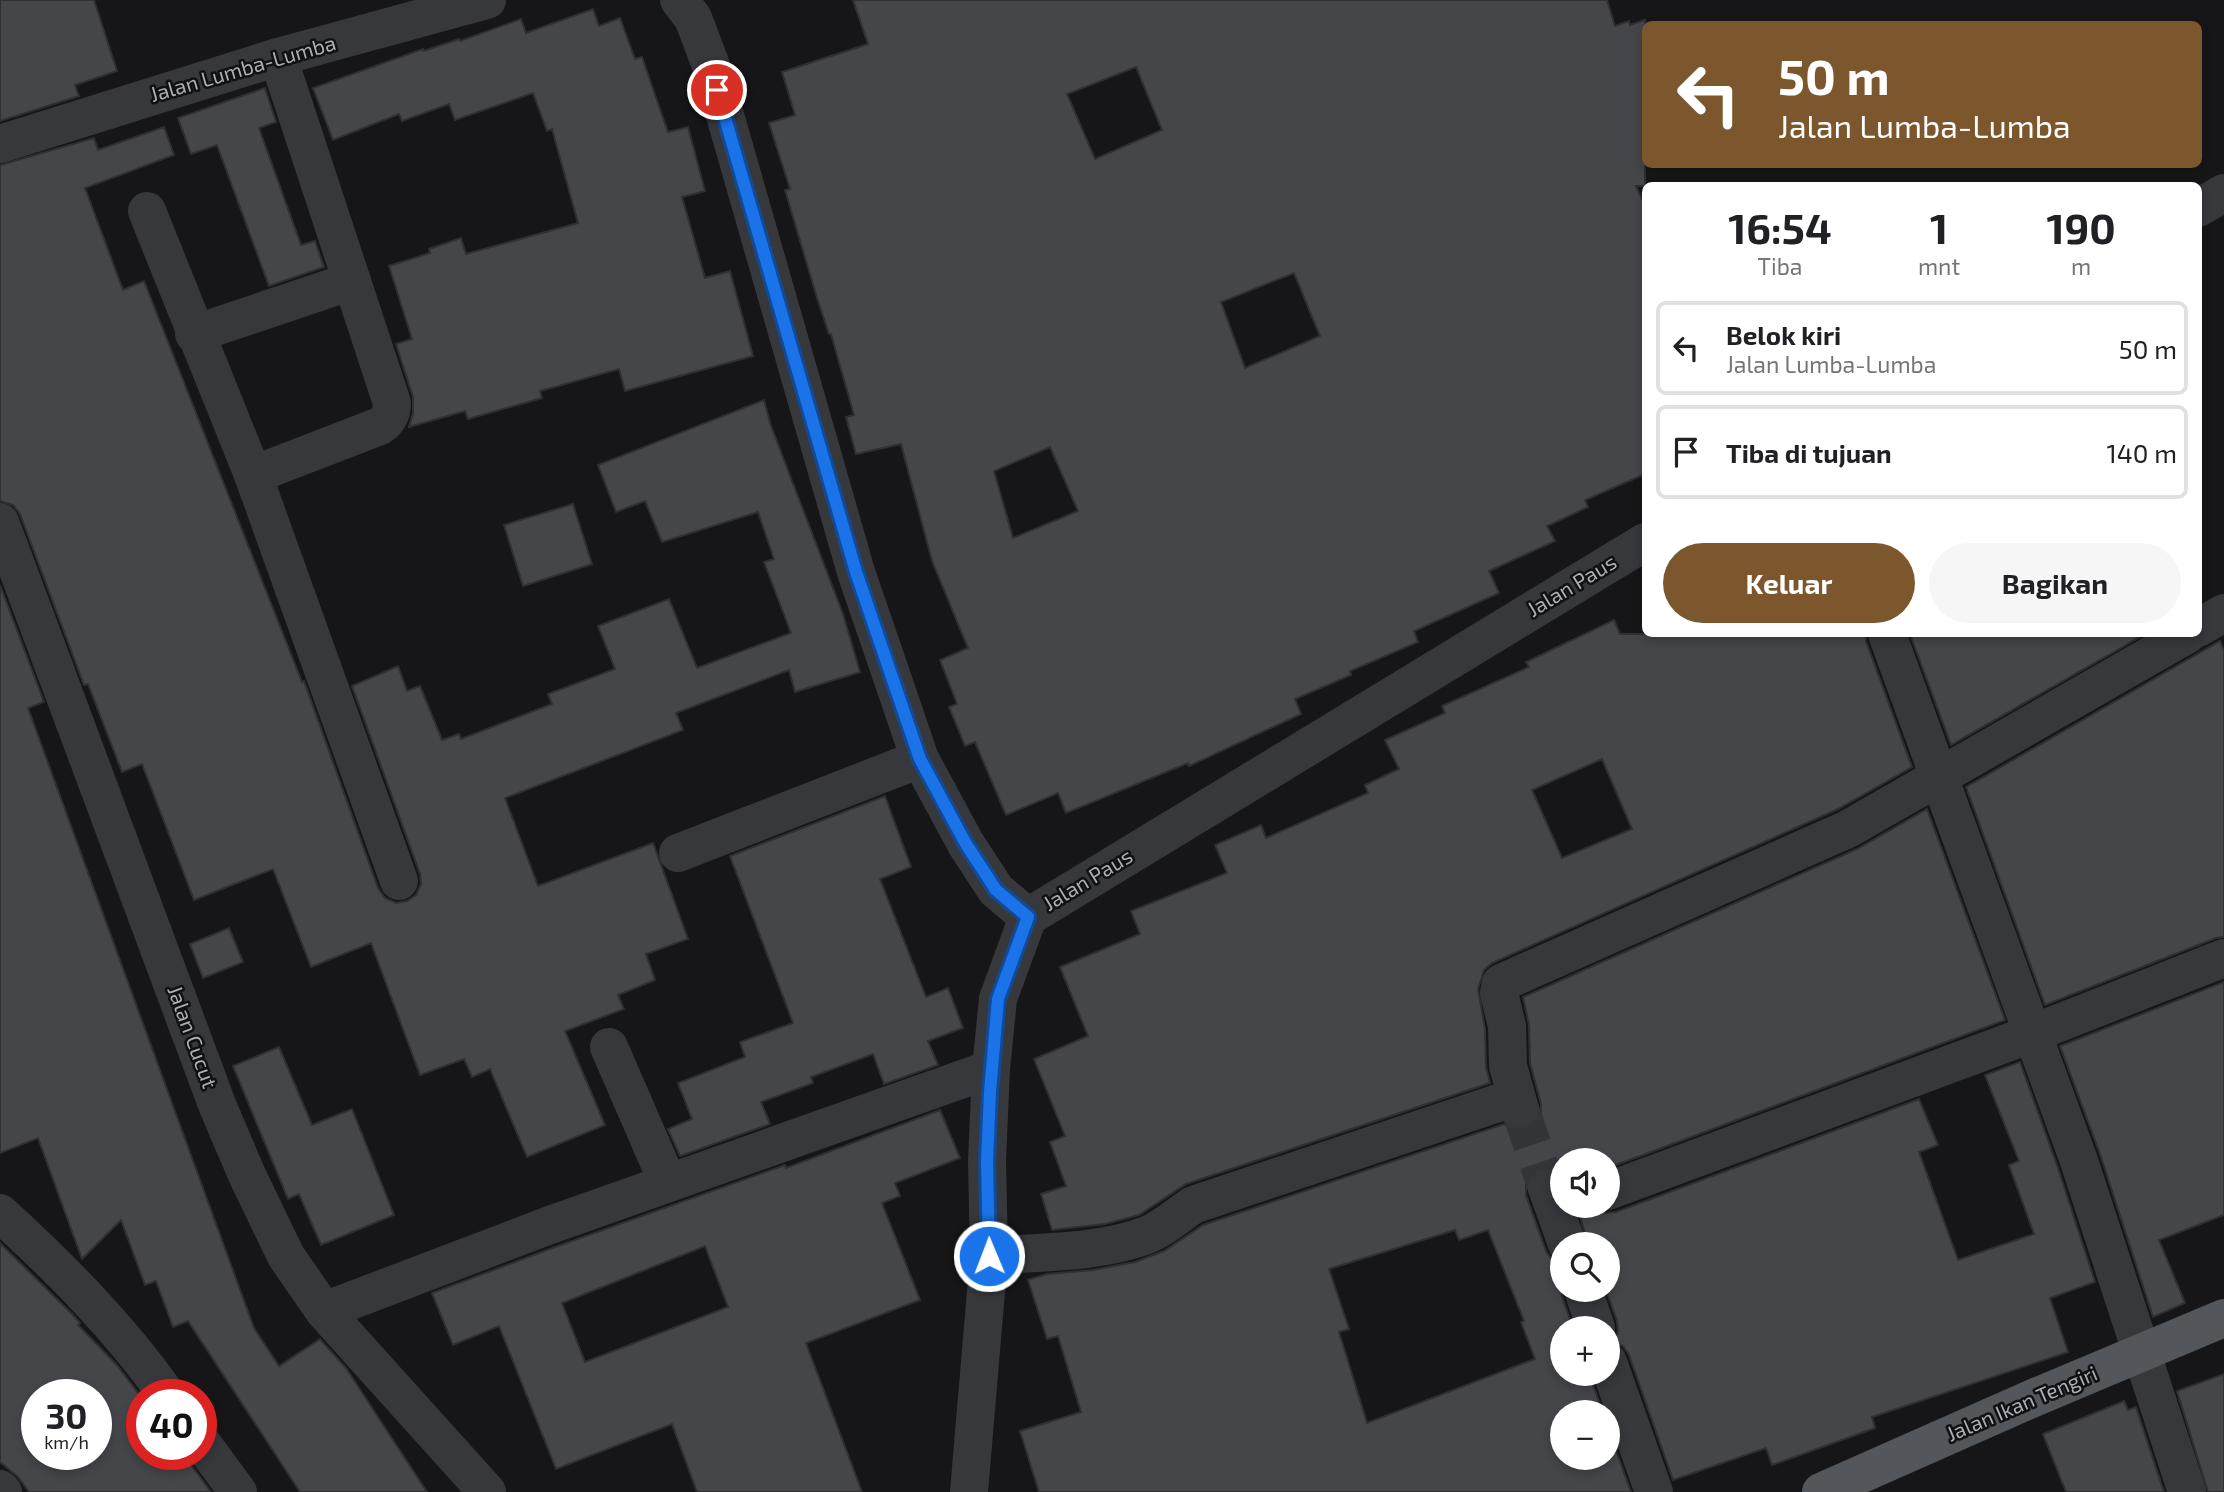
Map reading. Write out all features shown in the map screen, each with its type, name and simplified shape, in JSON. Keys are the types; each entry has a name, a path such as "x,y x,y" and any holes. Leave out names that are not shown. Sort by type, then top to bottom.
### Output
{"main road":[{"name":"Jalan Ikan Tengiri","path":"1821,1492 2038,1396 2224,1318"}],"street":[{"name":"Jalan Lumba-Lumba","path":"0,144 278,57 487,0"},
{"path":"679,0 693,18 710,63 856,572 920,759 966,844 996,890 1028,917"},
{"path":"253,475 380,426 388,420 392,412 392,403 278,57"},
{"path":"2202,206 2224,193"},
{"path":"146,211 253,475 399,881"},
{"path":"194,334 352,281"},
{"name":"Jalan Cucut","path":"0,522 218,1107 286,1256 324,1311 487,1492"},
{"name":"Jalan Paus","path":"969,1492 989,1256 987,1161 991,1069 998,999 1028,917 1642,544"},
{"path":"2202,626 2224,613"},
{"path":"1888,637 2079,1161 2187,1492"},
{"path":"989,1256 1069,1250 1118,1243 1146,1235 1193,1205 1518,1103 1506,1051 1507,1026 1499,993 1502,983 1848,829 2183,637"},
{"path":"678,853 920,759"},
{"path":"1620,1187 2031,1034 2224,958"},
{"path":"609,1048 668,1183"},
{"path":"324,1311 550,1225 991,1069"},
{"path":"0,1213 69,1277 132,1348 155,1379"},
{"path":"1616,1386 1654,1492"},
{"path":"217,1464 238,1492"}],"building":[{"path":"0,0 94,0 117,71 75,85 79,96 0,121"},
{"path":"853,0 1607,0 1615,26 1629,21 1630,25 1642,21 1642,168 1645,168 1645,182 1642,182 1642,186 1636,186 1642,199 1642,475 1585,500 1588,507 1547,526 1555,541 1489,571 1499,593 1414,631 1418,642 1350,671 1351,675 1295,699 1301,714 1189,766 1188,763 1066,813 1058,793 1006,815 975,742 965,746 949,707 957,704 940,660 968,648 932,561 901,444 856,454 846,417 854,415 785,190 790,189 769,123 795,115 782,72 868,44","holes":["1136,67 1162,130 1095,159 1067,94","1294,273 1320,336 1245,368 1221,302","1050,447 1078,511 1013,538 994,471"]},
{"path":"593,9 599,26 620,18 635,59 642,57 668,132 688,127 705,191 682,197 705,278 730,271 753,356 625,391 619,369 540,391 542,398 468,419 465,411 409,427 413,413 413,397 396,344 412,339 389,266 430,253 429,249 461,238 466,254 578,223 552,129 547,131 533,93 455,120 449,104 402,121 399,114 333,140 313,88 423,49 424,51 459,39 460,41 521,19 526,33"},
{"path":"265,88 276,122 259,128 301,245 315,241 324,267 269,286 217,145 191,154 178,118"},
{"path":"164,127 174,155 85,188 123,290 144,281 302,682 304,681 378,888 385,898 396,903 407,901 416,895 421,884 420,874 352,686 398,666 407,691 420,686 442,740 459,734 461,739 552,704 548,694 615,669 598,626 669,599 697,668 791,633 764,562 774,559 758,512 662,542 645,501 616,512 598,465 764,400 771,426 843,614 860,672 795,692 789,670 676,713 683,730 505,798 538,886 653,843 688,939 646,954 655,980 618,995 624,1009 565,1031 605,1125 527,1157 490,1069 472,1077 464,1059 420,1075 371,943 311,967 273,869 194,900 142,764 122,772 88,684 84,685 20,514 13,505 0,501 0,165 94,138 98,150"},
{"path":"573,504 592,564 523,586 504,525"},
{"path":"0,585 44,702 28,708 254,1328 279,1366 320,1339 346,1368 427,1492 300,1492 188,1321 173,1327 156,1281 145,1285 121,1220 82,1259 38,1138 0,1153"},
{"path":"1614,620 1620,634 1642,634 1642,637 1866,637 1912,767 1838,809 1492,963 1484,970 1478,989 1490,1083 1186,1184 1139,1215 1105,1224 1052,1230 1041,1194 1066,1186 1050,1142 1065,1136 1034,1059 1088,1036 1060,967 1140,934 1131,911 1227,873 1215,845 1261,825 1266,838 1368,793 1365,785 1399,769 1385,740 1445,713 1442,706 1529,667 1526,662","holes":["1602,759 1632,829 1562,858 1532,790"]},
{"path":"1911,637 2140,637 1951,745"},
{"path":"2220,641 2224,651 2224,937 2045,1005 1966,787"},
{"path":"885,796 911,867 880,879 926,997 948,988 963,1028 928,1041 938,1065 884,1084 873,1054 811,1077 813,1083 761,1102 770,1124 680,1156 668,1129 692,1119 678,1083 745,1057 740,1042 793,1023 730,856"},
{"path":"1927,809 2005,1020 1620,1164 1620,1148 1550,1148 1550,1167 1540,1167 1531,1173 1526,1183 1526,1195 1550,1257 1550,1302 1564,1302 1569,1316 1550,1316 1550,1386 1593,1386 1599,1400 1550,1400 1550,1470 1620,1470 1620,1461 1631,1492 1039,1492 1020,1431 1081,1412 1058,1336 1047,1339 1028,1280 1047,1274 1093,1270 1135,1262 1164,1251 1203,1225 1504,1124 1514,1130 1527,1130 1536,1124 1541,1114 1541,1104 1530,1063 1529,1025 1523,997 1857,849","holes":["1455,1230 1459,1240 1488,1230 1524,1321 1521,1322 1535,1359 1367,1423 1339,1332 1349,1329 1329,1269"]},
{"path":"229,928 243,962 203,978 190,944"},
{"path":"2224,982 2224,1215 2159,1240 2185,1303 2153,1317 2100,1154 2060,1046"},
{"path":"279,1047 312,1125 352,1109 394,1215 321,1245 299,1194 288,1199 233,1066"},
{"path":"2020,1062 2095,1282 2050,1298 2068,1352 1872,1417 1875,1428 1772,1465 1766,1448 1673,1480 1629,1355 1620,1344 1620,1316 1615,1316 1610,1302 1620,1302 1620,1232 1585,1232 1580,1218 1620,1218 1620,1211 1919,1099 1938,1145 1919,1152 1958,1260 2034,1234 2009,1165 2019,1161 1985,1075"},
{"path":"940,1110 960,1158 895,1183 900,1196 882,1203 920,1300 806,1343 862,1492 697,1492 672,1424 556,1469 499,1326 453,1345 432,1293 785,1165 786,1168","holes":["705,1246 728,1307 585,1362 562,1303"]},
{"path":"0,1243 72,1314 80,1323 78,1325 127,1379 126,1470 195,1470 211,1492 29,1492 18,1477 0,1462"},
{"path":"2224,1374 2224,1492 2208,1492 2177,1391"},
{"path":"2124,1401 2128,1410 2136,1407 2164,1492 2066,1492 2043,1434"}],"tunnel":[{"path":"1520,1109 1547,1188"}],"route":[{"path":"717,90 856,572 920,759 966,844 996,890 1028,917 998,999 991,1069 987,1161 989,1256"}]}
